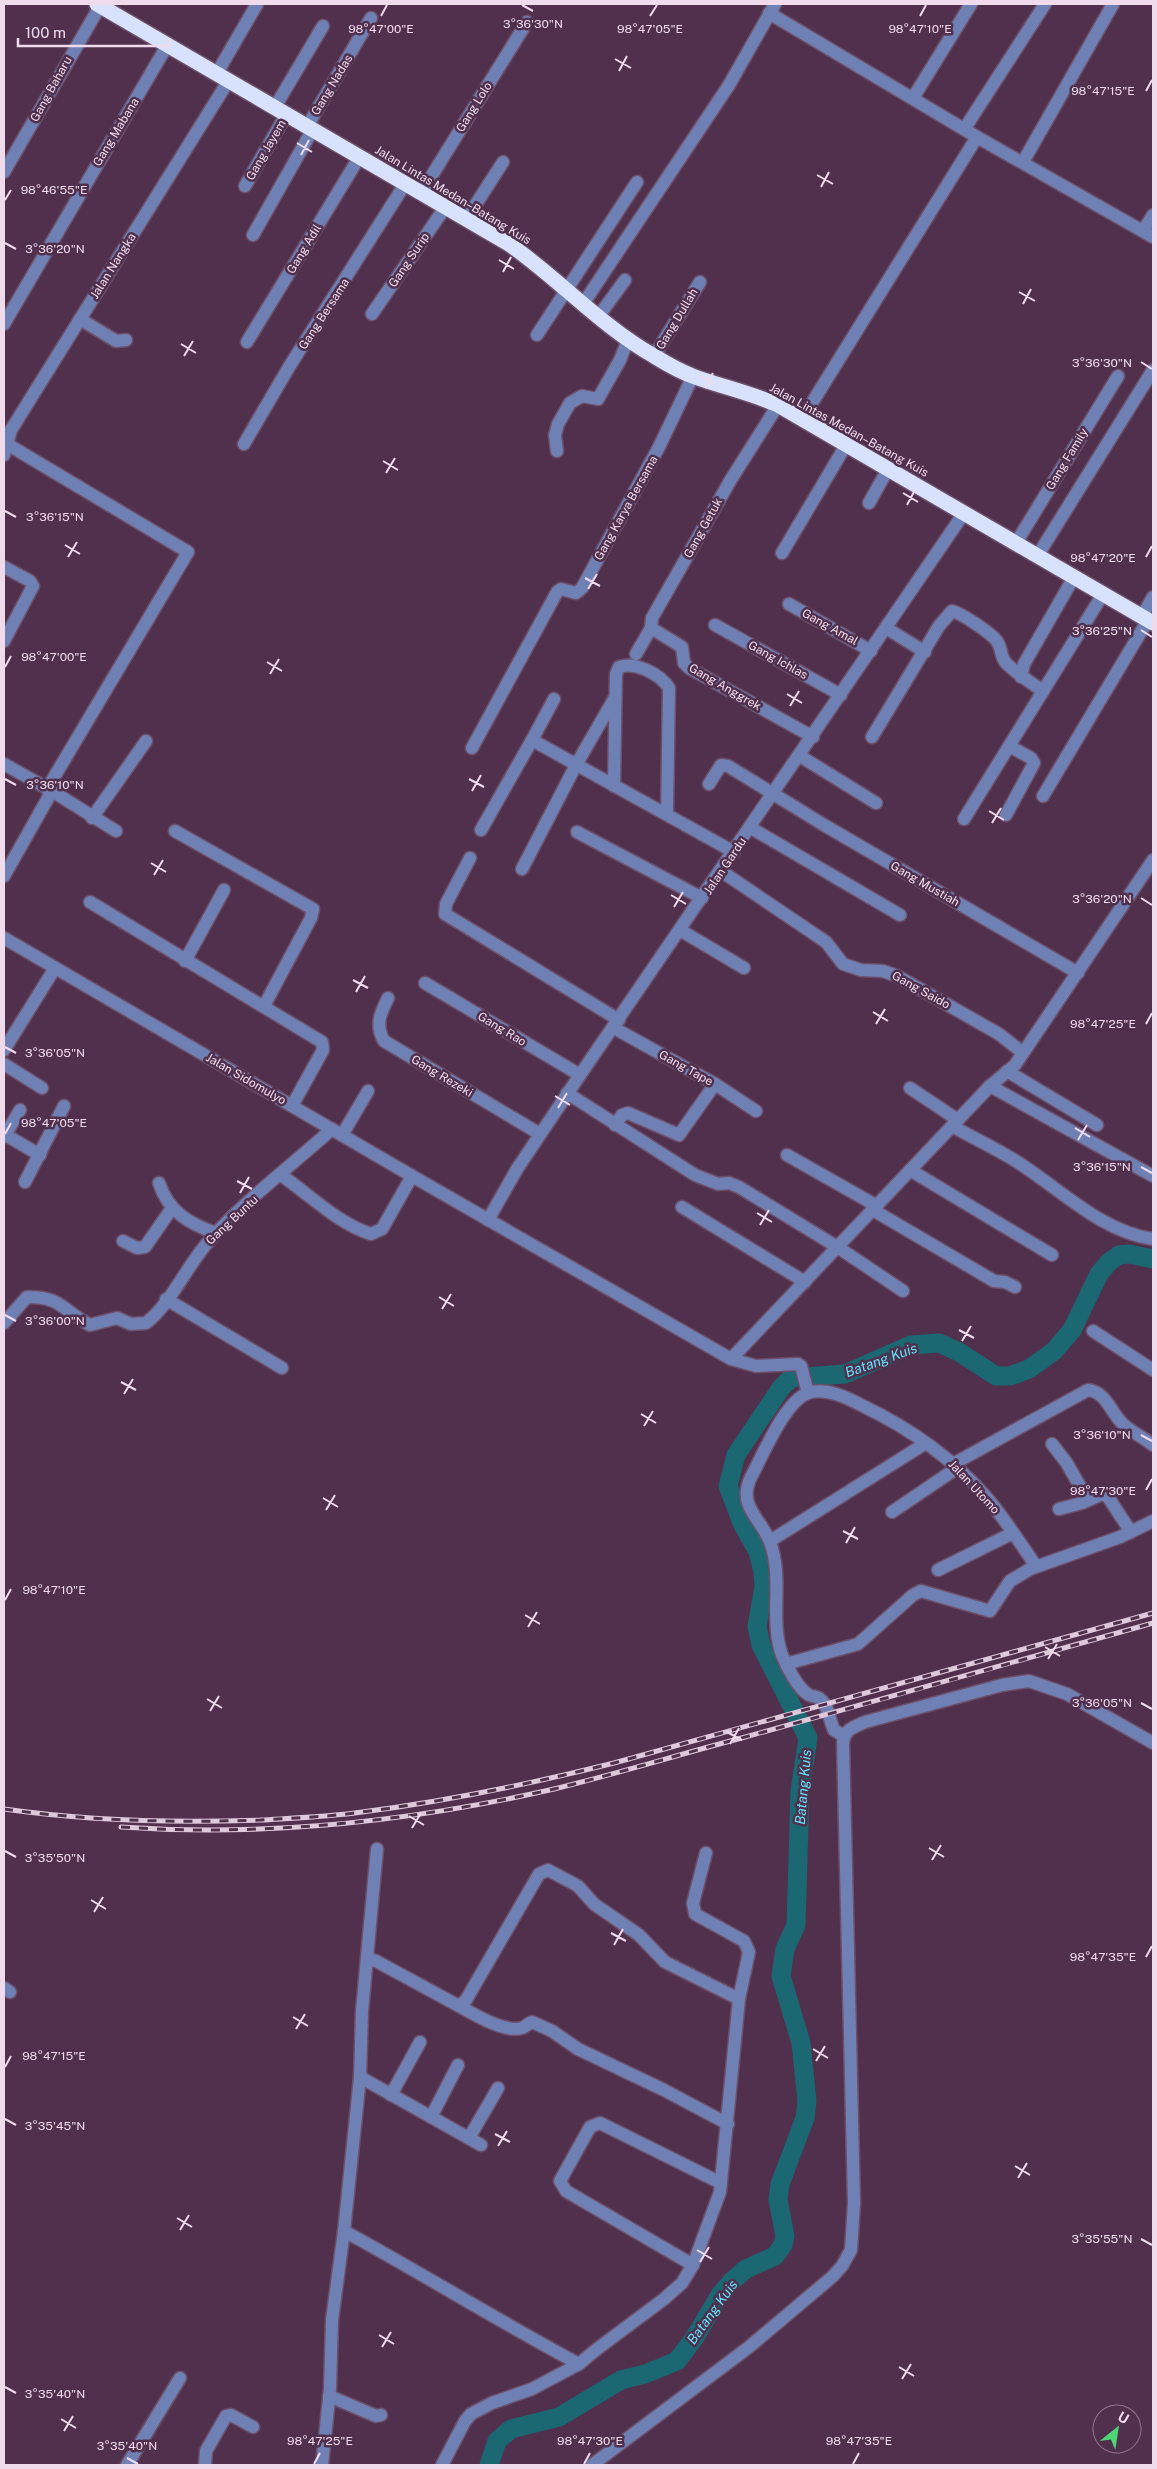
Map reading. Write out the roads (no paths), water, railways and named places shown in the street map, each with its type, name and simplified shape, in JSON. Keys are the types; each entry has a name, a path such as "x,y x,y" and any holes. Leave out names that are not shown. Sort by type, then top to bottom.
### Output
{"highway":[{"name":"Jalan Lintas Medan–Batang Kuis","path":"99,5 509,244 628,340 654,356 693,376 745,391 778,405 1148,620"}],"street":[{"name":"Jalan Nangka","path":"5,449 11,430 80,319 223,76 257,4"},
{"path":"913,98 971,4"},
{"path":"965,128 1045,4"},
{"path":"1023,162 1113,4"},
{"name":"Gang Baharu","path":"4,172 99,5"},
{"path":"583,304 729,86 772,8 977,137 1148,234 1153,215"},
{"name":"Gang Nadas","path":"253,235 310,127 371,18"},
{"name":"Gang Lolo","path":"421,193 527,22"},
{"name":"Gang Jayem","path":"245,186 323,26"},
{"name":"Gang Mabana","path":"4,324 168,44"},
{"path":"802,419 977,137"},
{"name":"Gang Adil","path":"247,342 360,156"},
{"path":"466,218 503,162"},
{"path":"537,335 637,182"},
{"name":"Gang Bersama","path":"244,444 290,367 406,184"},
{"name":"Gang Surip","path":"372,314 446,206"},
{"path":"598,316 626,280"},
{"name":"Gang Dullah","path":"654,356 700,282"},
{"path":"80,319 116,341 126,340"},
{"path":"557,451 555,432 570,403 582,396 598,399 620,360 628,340"},
{"path":"1038,555 1153,370"},
{"name":"Gang Karya Bersama","path":"472,748 558,592 561,589 576,593 582,588 659,447 693,376"},
{"name":"Gang Family","path":"1016,542 1118,376"},
{"name":"Gang Getuk","path":"636,654 651,628 652,618 701,530 778,405"},
{"path":"782,553 846,445"},
{"path":"4,876 50,790 188,552 5,449"},
{"path":"869,503 888,469"},
{"name":"Jalan Gardu","path":"488,1220 517,1169 540,1134 751,828 964,513"},
{"path":"4,566 31,582 33,588 4,641"},
{"path":"1021,677 1024,664 1074,577"},
{"path":"964,819 1103,594"},
{"path":"1043,796 1148,620 1153,597"},
{"name":"Gang Amal","path":"789,604 871,651"},
{"path":"872,737 950,611 954,611 997,641 1002,658 1021,677 1043,691"},
{"name":"Gang Ichlas","path":"715,625 841,696"},
{"name":"Gang Anggrek","path":"651,628 682,647 684,663 688,668 813,737"},
{"path":"886,628 925,652"},
{"path":"614,786 614,699 617,671 623,665 631,664 658,677 669,688 667,813"},
{"path":"481,830 554,698"},
{"path":"522,868 576,765 614,699"},
{"path":"532,740 667,813 734,852"},
{"path":"92,818 146,742"},
{"path":"1006,815 1034,763 1031,758 1009,746"},
{"path":"800,756 876,802"},
{"path":"4,764 116,831"},
{"name":"Gang Mustiah","path":"709,784 723,764 824,826 1078,973"},
{"path":"751,828 900,915"},
{"path":"175,831 312,907 314,912 264,1006"},
{"path":"577,832 702,898"},
{"name":"Gang Tape","path":"470,858 444,908 445,914 756,1111"},
{"path":"732,1359 839,1248 990,1086 1014,1065 1153,860"},
{"name":"Gang Saido","path":"721,871 826,942 843,964 861,970 883,971 897,976 999,1034 1022,1052"},
{"path":"186,961 224,890"},
{"path":"90,902 264,1006 324,1045 292,1106"},
{"path":"680,930 744,968"},
{"name":"Jalan Sidomulyo","path":"4,938 488,1220 732,1359 756,1366 788,1363 801,1366 807,1389"},
{"path":"4,1050 55,968"},
{"name":"Gang Rao","path":"425,983 580,1075"},
{"name":"Gang Rezeki","path":"388,998 378,1023 379,1032 384,1041 540,1134"},
{"path":"4,1064 42,1088"},
{"path":"1007,1071 1097,1124"},
{"path":"615,1125 622,1115 628,1113 679,1135 715,1084"},
{"path":"990,1086 1153,1176"},
{"path":"910,1088 955,1123 1015,1160 1060,1193 1124,1232 1153,1239"},
{"name":"Gang Buntu","path":"4,1323 27,1297 55,1300 74,1317 90,1325 116,1318 131,1324 146,1323 166,1299 198,1253 216,1233 281,1175 337,1132 368,1091"},
{"path":"568,1093 694,1175 718,1184 732,1183 839,1248 904,1291"},
{"path":"25,1182 64,1106"},
{"path":"20,1110 4,1135 40,1156"},
{"path":"787,1155 994,1281 1005,1282 1015,1287"},
{"path":"910,1170 1052,1255"},
{"path":"281,1175 343,1220 366,1232 376,1234 382,1229 412,1176"},
{"path":"159,1183 167,1203 172,1208 198,1226 216,1233"},
{"path":"682,1207 805,1282"},
{"path":"122,1241 137,1248 146,1248 172,1208"},
{"path":"166,1299 282,1368"},
{"path":"1093,1331 1153,1370"},
{"path":"807,1389 786,1414 746,1487 746,1498 770,1541 778,1586 778,1638 786,1664 809,1695 819,1698 824,1705 834,1730 844,1736"},
{"name":"Jalan Utomo","path":"807,1389 844,1397 874,1411 926,1442 955,1466 987,1498 1036,1566"},
{"path":"892,1512 955,1466 1088,1390 1106,1400 1112,1412 1124,1426 1153,1445"},
{"path":"770,1541 926,1442"},
{"path":"1052,1444 1066,1462 1088,1500"},
{"path":"1059,1509 1088,1500 1100,1494 1104,1495 1131,1532"},
{"path":"786,1664 858,1644 913,1595 921,1591 990,1611 1010,1581 1036,1566 1061,1560 1131,1532 1153,1521"},
{"path":"938,1570 1013,1533"},
{"path":"592,2465 705,2381 814,2294 842,2266 851,2250 854,2203 844,1736 849,1729 865,1722 1002,1685 1029,1681 1067,1694 1153,1743"},
{"path":"322,2465 329,2396 332,2320 344,2230 360,2076 367,1958 378,1849"},
{"path":"442,2465 465,2421 471,2414 492,2403 532,2389 579,2364 664,2299 682,2283 693,2265 716,2206 721,2183 739,1999 749,1952 748,1946 737,1936 700,1918 693,1909 706,1853"},
{"path":"459,2006 466,2000 539,1874 544,1870 578,1886 594,1904 639,1935 665,1962 739,1999"},
{"path":"367,1958 376,1961 486,2021 498,2025 521,2028 532,2022 540,2024 578,2049 664,2090 728,2124"},
{"path":"391,2094 420,2042"},
{"path":"431,2117 458,2065"},
{"path":"360,2076 481,2145"},
{"path":"469,2138 498,2088"},
{"path":"693,2265 566,2190 560,2181 590,2127 600,2123 721,2183"},
{"path":"344,2230 479,2306 510,2328 579,2364"},
{"path":"127,2465 180,2378"},
{"path":"329,2396 376,2416 381,2415"},
{"path":"205,2465 206,2451 226,2416 231,2415 253,2427"}],"waterway":[{"name":"Batang Kuis","path":"489,2465 497,2441 511,2429 559,2417 621,2380 645,2374 677,2361 695,2337 720,2295 732,2281 746,2269 775,2256 783,2245 785,2236 778,2200 780,2184 805,2118 807,2101 801,2043 781,1976 785,1949 796,1925 800,1791 808,1738 761,1645 757,1626 764,1587 763,1572 758,1552 742,1523 728,1486 736,1455 781,1388 791,1378 845,1374 911,1345 939,1343 959,1352 996,1376 1010,1376 1029,1369 1054,1351 1072,1330 1099,1274 1109,1262 1119,1255 1129,1254 1153,1259"}],"railway":[{"path":"4,1809 100,1819 228,1821 336,1815 425,1803 520,1785 614,1763 1153,1613"},
{"path":"121,1827 175,1830 284,1828 393,1818 501,1800 600,1777 1153,1623"}]}
